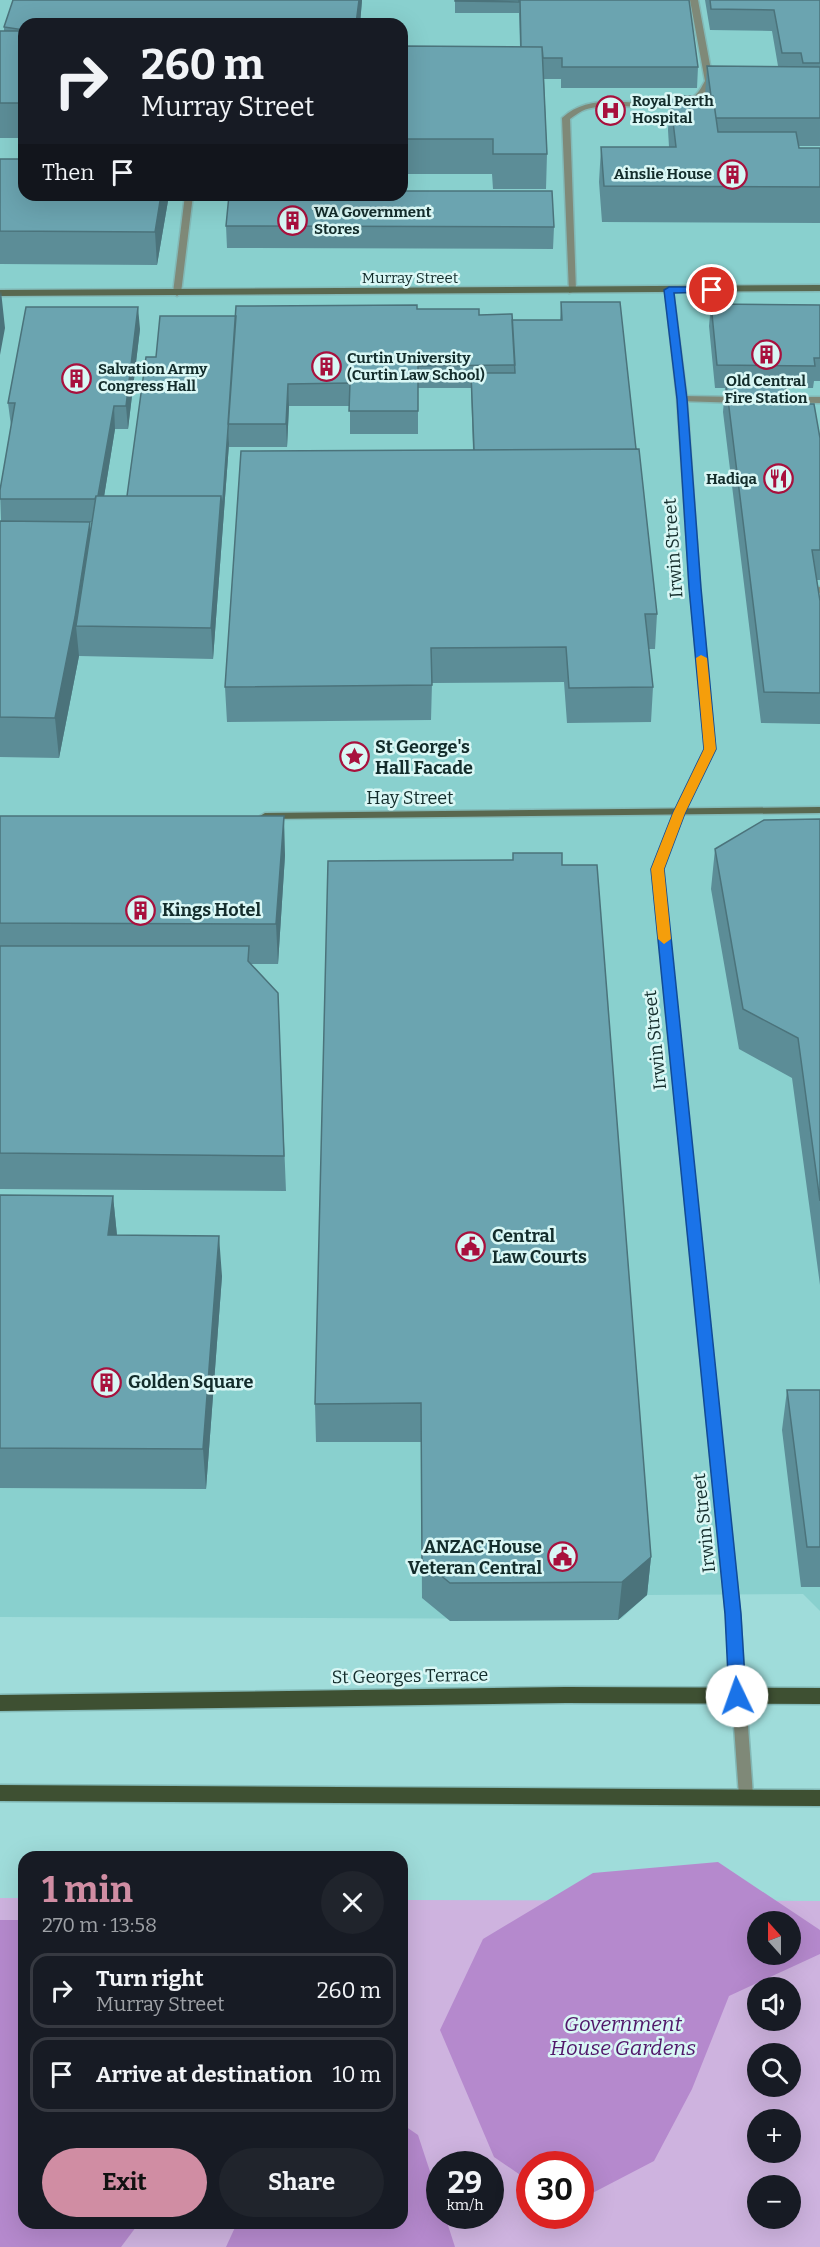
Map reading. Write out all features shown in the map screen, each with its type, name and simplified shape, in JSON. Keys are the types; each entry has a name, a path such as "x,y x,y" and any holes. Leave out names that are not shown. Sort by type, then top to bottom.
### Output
{"main road":[{"name":"St Georges Terrace","path":"0,1703 566,1695 820,1696"},
{"path":"0,1793 820,1798"}],"street":[{"path":"572,291 566,118 574,109 597,105 685,104 698,98 709,81 694,0"},
{"path":"177,293 188,201"},
{"name":"Murray Street","path":"0,293 820,288"},
{"name":"Irwin Street","path":"669,290 682,399 695,588 710,749 679,813 657,869 733,1614 737,1696 746,1796"},
{"path":"682,399 751,400"},
{"path":"762,400 820,400"},
{"name":"Hay Street","path":"254,816 820,810"}],"shaded area":[{"path":"0,0 820,0 820,1611 803,1594 647,1595 621,1619 0,1617"}],"green space":[{"path":"718,1862 792,1911 747,1911 747,1965 796,1965 770,1977 747,1977 747,1988 729,1996 692,2089 654,2161 594,2192 594,2151 516,2151 516,2172 504,2164 504,2151 491,2151 440,2030 483,1939 593,1873"},
{"name":"Government House Gardens","path":"0,1898 18,1898 18,2229 408,2229 408,1900 820,1901 820,2247 0,2247"},
{"path":"801,1917 820,1930 820,1954 801,1963"},
{"path":"0,1920 18,1920 18,2229 134,2229 121,2247 0,2247"},
{"path":"408,2128 418,2135 426,2159 426,2229 449,2229 455,2247 226,2247 234,2229 408,2229"}],"building":[{"path":"13,0 359,0 357,18 18,18 18,29 4,27"},
{"path":"519,0 519,2 455,1"},
{"path":"520,0 689,0 698,67 562,67 562,58 543,58 542,47 521,47"},
{"path":"710,0 820,0 820,63 803,63 801,53 782,53 774,10 711,9"},
{"path":"0,31 18,31 18,103 0,103"},
{"path":"408,46 542,47 547,154 493,154 493,139 408,139"},
{"path":"707,66 820,67 820,118 716,118"},
{"path":"670,96 713,96 718,132 796,132 799,148 820,148 820,187 604,186 601,147 676,147"},
{"path":"0,159 18,159 18,201 160,201 155,232 0,231"},
{"path":"408,191 552,191 554,227 226,226 228,201 408,201"},
{"path":"561,302 620,302 636,449 474,450 471,373 515,373 512,320 562,320"},
{"name":"Old Central Fire Station","path":"711,304 820,305 820,358 814,358 815,366 717,365"},
{"path":"417,305 417,309 479,309 479,315 512,314 515,365 418,366 418,411 349,411 350,383 288,384 286,424 228,424 236,306"},
{"name":"Salvation Army Congress Hall","path":"26,307 138,307 126,406 114,406 98,496 95,499 0,499 15,403 8,403"},
{"path":"160,316 236,316 222,513 221,496 127,496 146,357 156,357"},
{"path":"726,383 785,383 788,404 814,404 820,438 820,550 812,550 820,601 820,693 764,692"},
{"path":"639,449 657,614 645,614 653,687 569,688 566,647 431,648 432,685 225,687 241,451"},
{"path":"96,496 221,496 211,628 76,626"},
{"path":"0,521 90,522 75,617 55,718 0,717"},
{"name":"Kings Hotel","path":"0,816 284,816 276,924 0,923"},
{"path":"820,819 820,1201 798,1038 743,1009 715,849 764,820"},
{"name":"Central Law Courts","path":"513,853 562,853 562,865 597,865 651,1557 622,1582 450,1583 422,1560 421,1403 315,1404 328,861 513,860"},
{"path":"0,946 249,946 248,961 278,993 284,1156 0,1153"},
{"name":"Golden Square","path":"0,1195 113,1196 108,1235 219,1236 203,1449 0,1448"},
{"path":"787,1390 820,1390 820,1547 807,1547"}],"slow traffic":[{"path":"664,939 657,869 679,813 710,749 701,658"}],"place":[{"name":"Royal Perth Hospital","path":"611,110"},
{"name":"Ainslie House","path":"733,174"},
{"name":"WA Government Stores","path":"293,221"},
{"name":"Old Central Fire Station","path":"766,354"},
{"name":"Curtin University (Curtin Law School)","path":"326,367"},
{"name":"Salvation Army Congress Hall","path":"77,378"},
{"name":"Hadiqa","path":"778,479"},
{"name":"St George's Hall Facade","path":"354,757"},
{"name":"Kings Hotel","path":"141,910"},
{"name":"Central Law Courts","path":"471,1246"},
{"name":"Golden Square","path":"107,1382"},
{"name":"ANZAC House Veteran Central","path":"563,1557"}],"route":[{"path":"712,290 669,290 682,399 695,588 710,749 679,813 657,869 733,1614 737,1696"}]}
